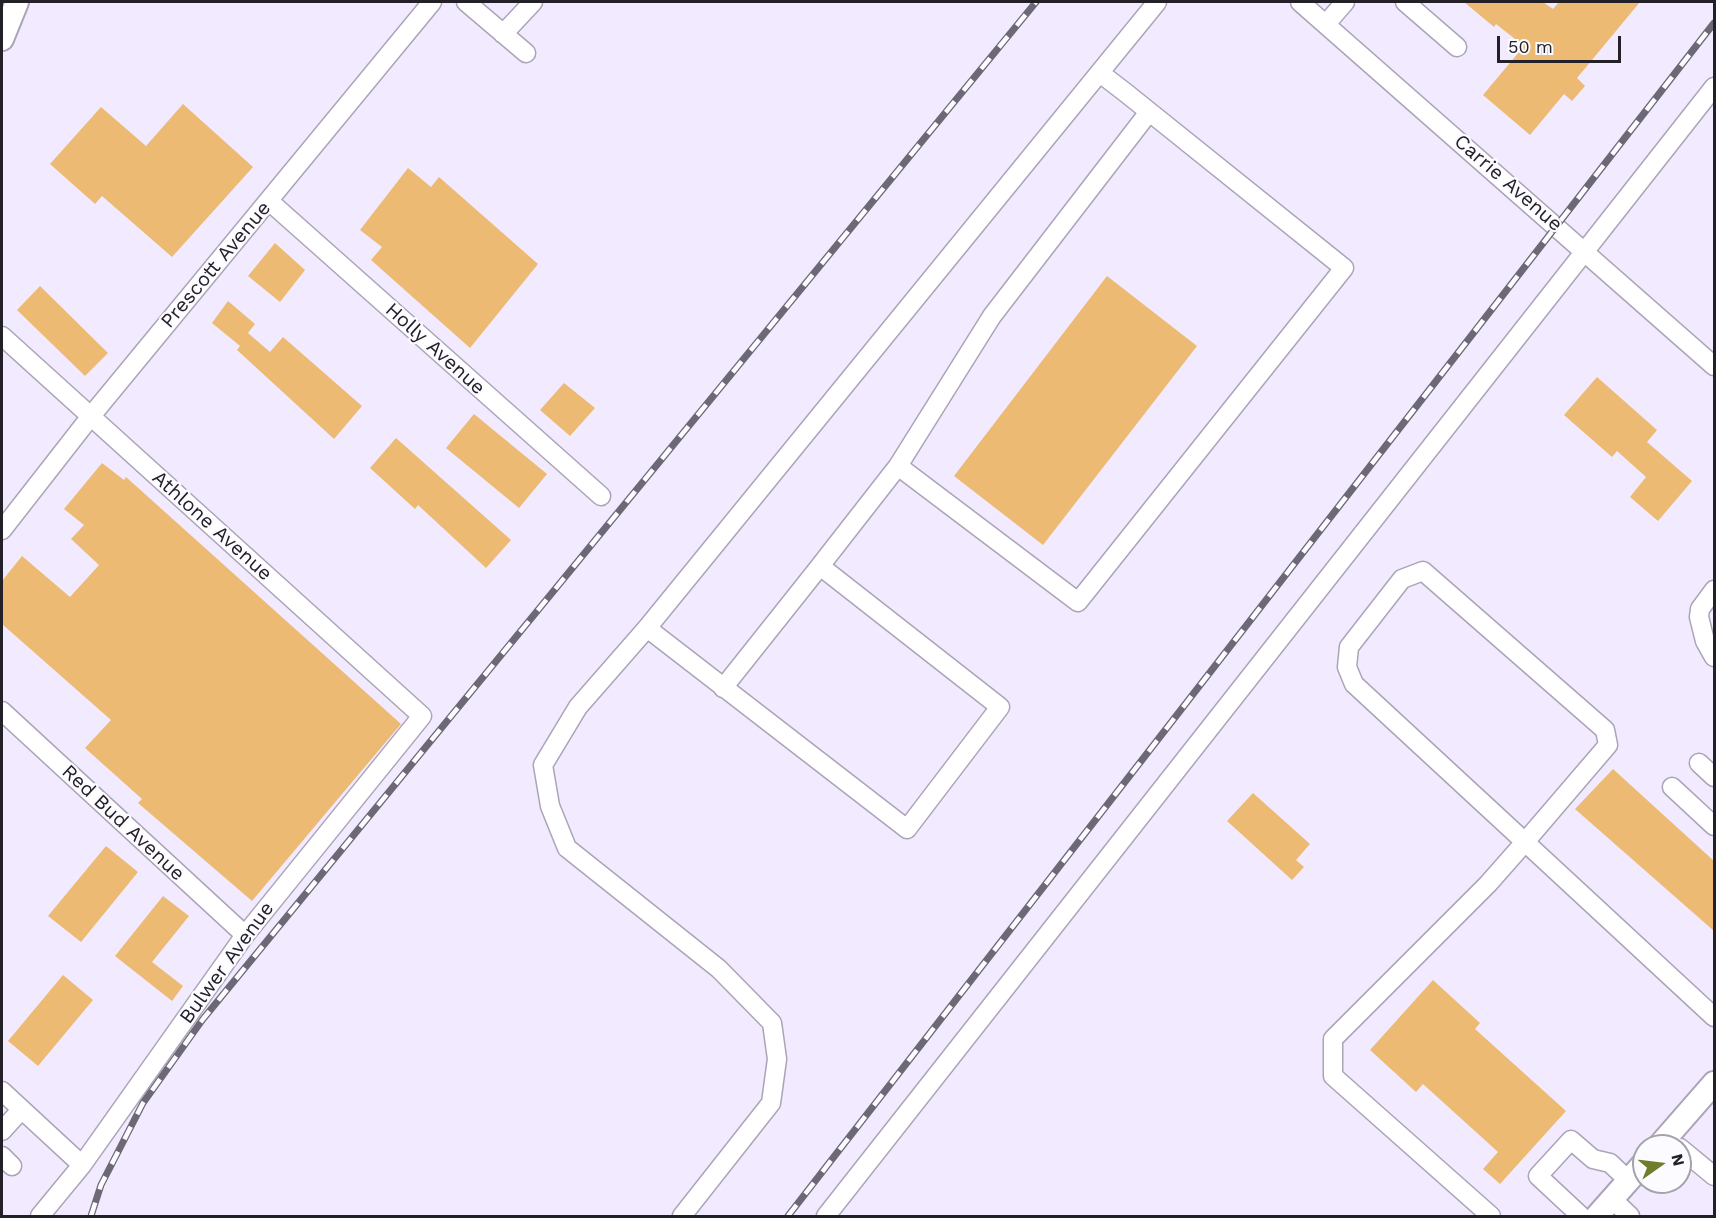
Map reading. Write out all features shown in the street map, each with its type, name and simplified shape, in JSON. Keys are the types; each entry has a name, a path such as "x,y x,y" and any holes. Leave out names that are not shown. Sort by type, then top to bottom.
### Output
{"main road":[{"path":"2,39 17,2"},
{"path":"1678,1134 1714,1083"},
{"path":"1597,1216 1632,1176"}],"street":[{"name":"Prescott Avenue","path":"2,530 90,416 432,2"},
{"path":"466,2 526,53"},
{"path":"503,34 533,2"},
{"path":"682,1216 771,1103 777,1059 772,1023 719,969 567,848 550,806 543,765 578,707 647,628 1157,2"},
{"name":"Carrie Avenue","path":"1300,2 1714,366"},
{"path":"1326,24 1345,2"},
{"path":"1406,2 1457,46"},
{"path":"898,466 1078,602 1344,268 1100,73"},
{"path":"826,1216 1714,87"},
{"path":"723,688 898,466 992,316 1149,112"},
{"name":"Holly Avenue","path":"269,201 601,496"},
{"name":"Athlone Avenue","path":"2,336 423,716"},
{"path":"647,628 907,829 1000,707 820,566"},
{"path":"1491,1216 1333,1076 1333,1039 1488,884 1526,842 1608,744 1605,730 1423,571 1402,579 1349,648 1347,667 1354,684 1526,842 1714,1017"},
{"path":"1714,590 1700,609 1699,617 1705,640 1714,657"},
{"name":"Red Bud Avenue","path":"2,711 245,935"},
{"name":"Bulwer Avenue","path":"40,1216 82,1166 245,935 423,716"},
{"path":"1699,763 1714,777"},
{"path":"1672,787 1714,825"},
{"path":"2,1091 82,1166"},
{"path":"2,1131 21,1110"},
{"path":"1581,1216 1538,1176 1571,1140 1593,1159 1610,1164 1628,1180"},
{"path":"1692,1160 1714,1176"},
{"path":"1612,1199 1630,1216"}],"building":[{"path":"1464,2 1543,2 1553,9 1559,2 1640,2 1577,78 1585,86 1572,101 1564,94 1530,135 1483,95 1524,46 1496,24 1494,27"},
{"path":"183,104 253,167 172,257 102,196 95,204 50,164 101,107 146,146"},
{"path":"408,168 431,187 439,177 538,264 470,348 371,260 382,247 360,230"},
{"path":"275,243 305,270 280,302 248,276"},
{"path":"1107,276 1197,346 1043,545 954,476"},
{"path":"40,286 108,353 85,376 17,310"},
{"path":"228,301 255,324 248,333 270,352 283,337 362,406 334,439 237,350 240,346 212,323"},
{"path":"1597,377 1657,430 1647,442 1692,481 1658,521 1630,497 1646,477 1617,451 1612,457 1564,415"},
{"path":"564,383 595,408 570,436 540,410"},
{"path":"474,414 547,474 519,508 446,448"},
{"path":"396,438 511,540 486,568 418,505 415,509 370,468"},
{"path":"102,463 124,480 126,477 401,724 252,901 138,803 142,799 85,748 111,720 2,624 2,581 22,556 70,597 99,565 71,539 84,525 64,509"},
{"path":"1613,769 1714,861 1714,931 1575,809"},
{"path":"1253,793 1310,844 1296,860 1304,867 1292,880 1227,821"},
{"path":"106,846 138,872 81,942 48,916"},
{"path":"163,896 189,916 152,962 183,986 172,1001 115,956"},
{"path":"63,975 93,1000 38,1066 8,1041"},
{"path":"1433,980 1480,1023 1475,1029 1566,1111 1500,1184 1483,1169 1498,1152 1423,1084 1416,1092 1370,1050"}],"railway":[{"path":"91,1216 101,1185 143,1103 203,1019 1036,2"},
{"path":"788,1216 1714,23"}]}
